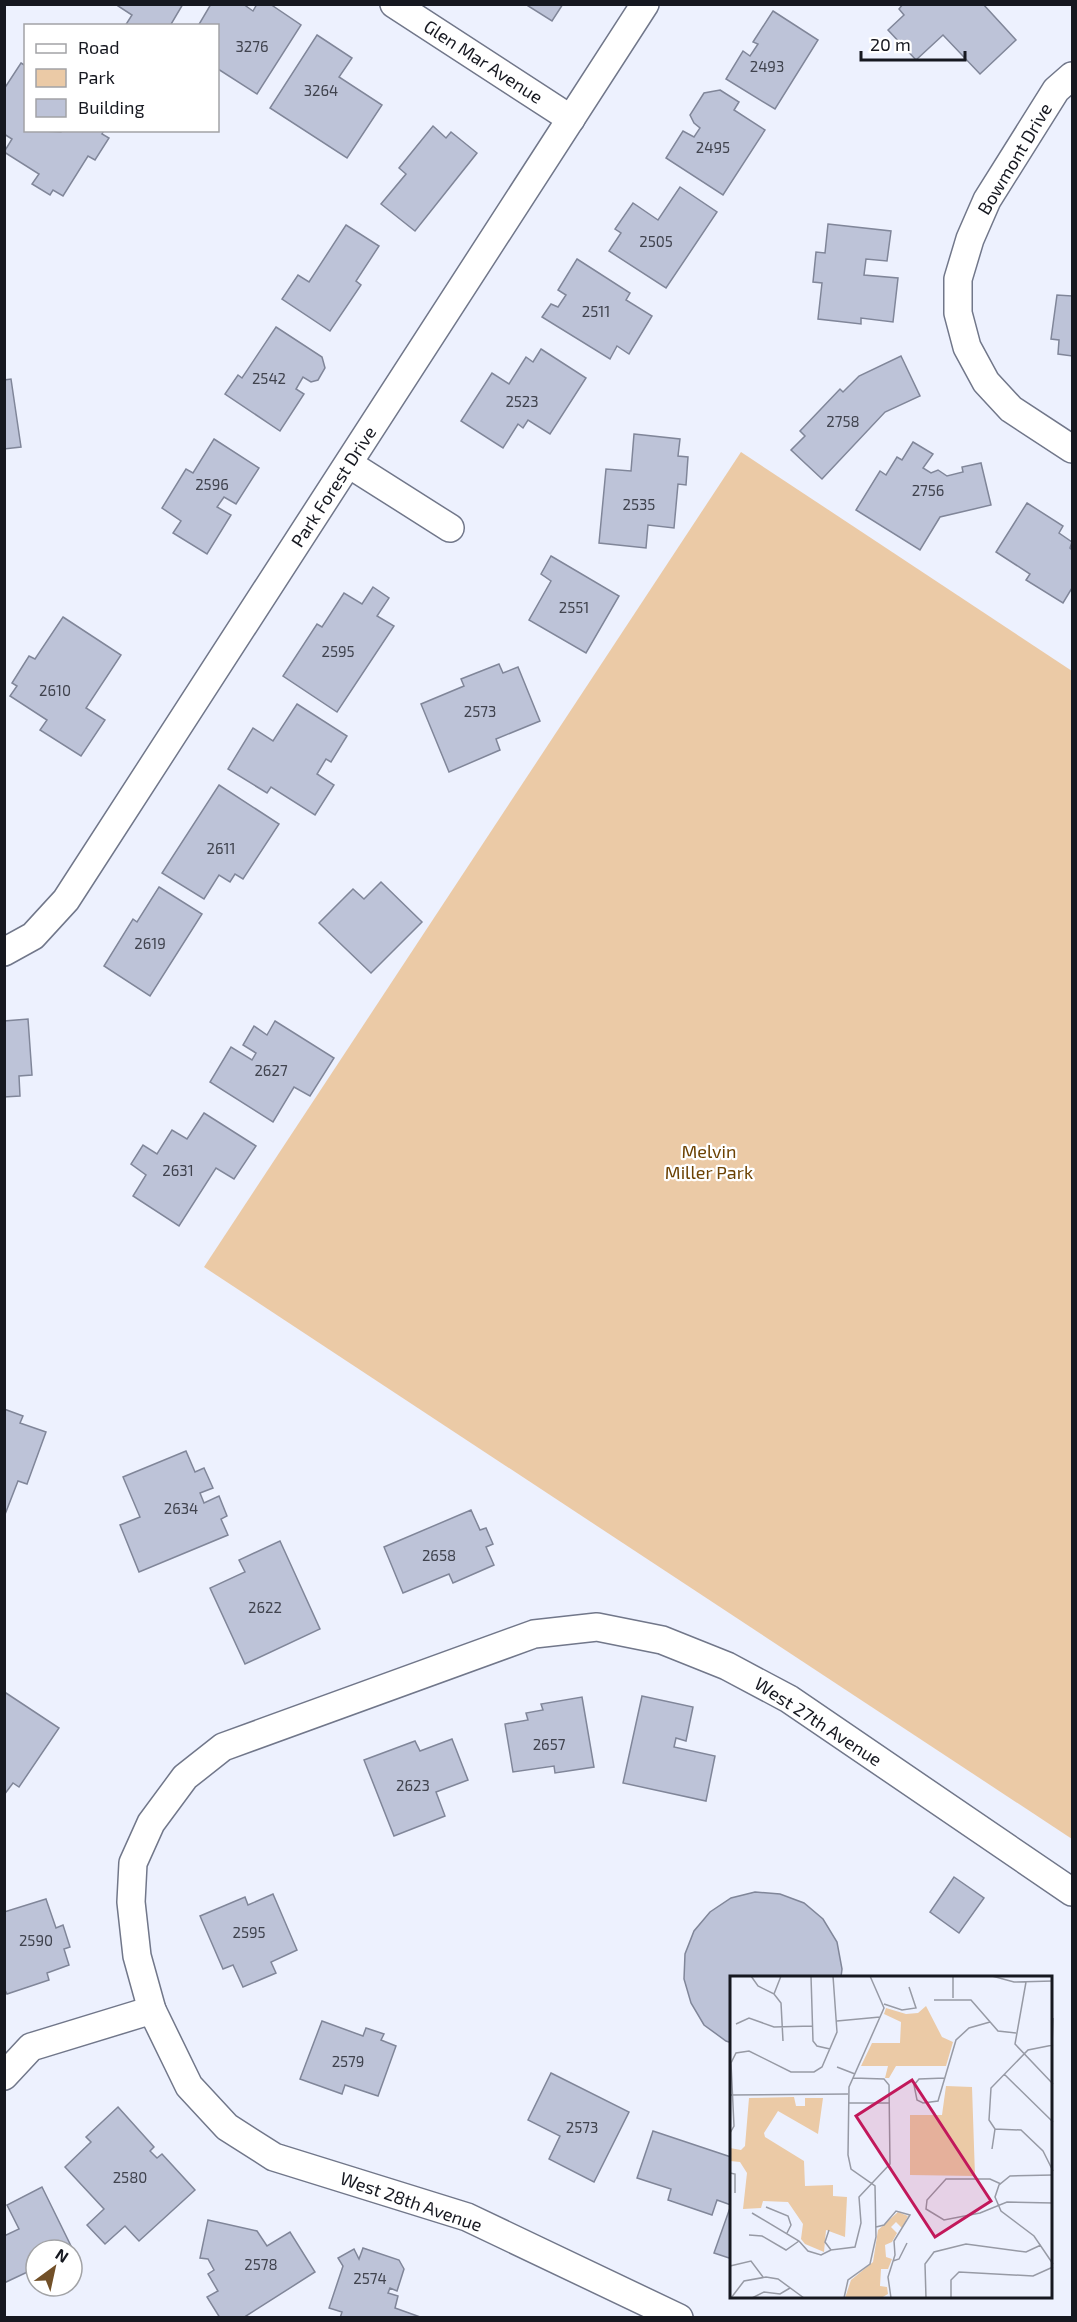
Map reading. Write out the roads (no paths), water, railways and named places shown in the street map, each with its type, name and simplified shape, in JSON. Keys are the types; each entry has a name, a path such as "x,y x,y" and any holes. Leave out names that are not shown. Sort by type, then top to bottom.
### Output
{"street":[{"name":"Glen Mar Avenue","path":"394,4 571,118"},
{"name":"Park Forest Drive","path":"4,952 33,936 66,900 645,4"},
{"name":"Bowmont Drive","path":"1072,76 1056,90 987,200 970,239 958,279 958,313 968,347 986,382 1011,409 1072,449"},
{"path":"349,464 450,528"},
{"name":"West 27th Avenue","path":"152,2010 137,1956 131,1902 133,1863 151,1823 185,1777 223,1747 534,1635 597,1627 662,1640 727,1666 789,1699 1072,1892"},
{"path":"4,2076 32,2047 152,2010"},
{"name":"West 28th Avenue","path":"152,2010 189,2086 227,2127 274,2157 467,2217 679,2318"}],"park label":[{"name":"Melvin Miller Park","path":"709,1162"}]}
